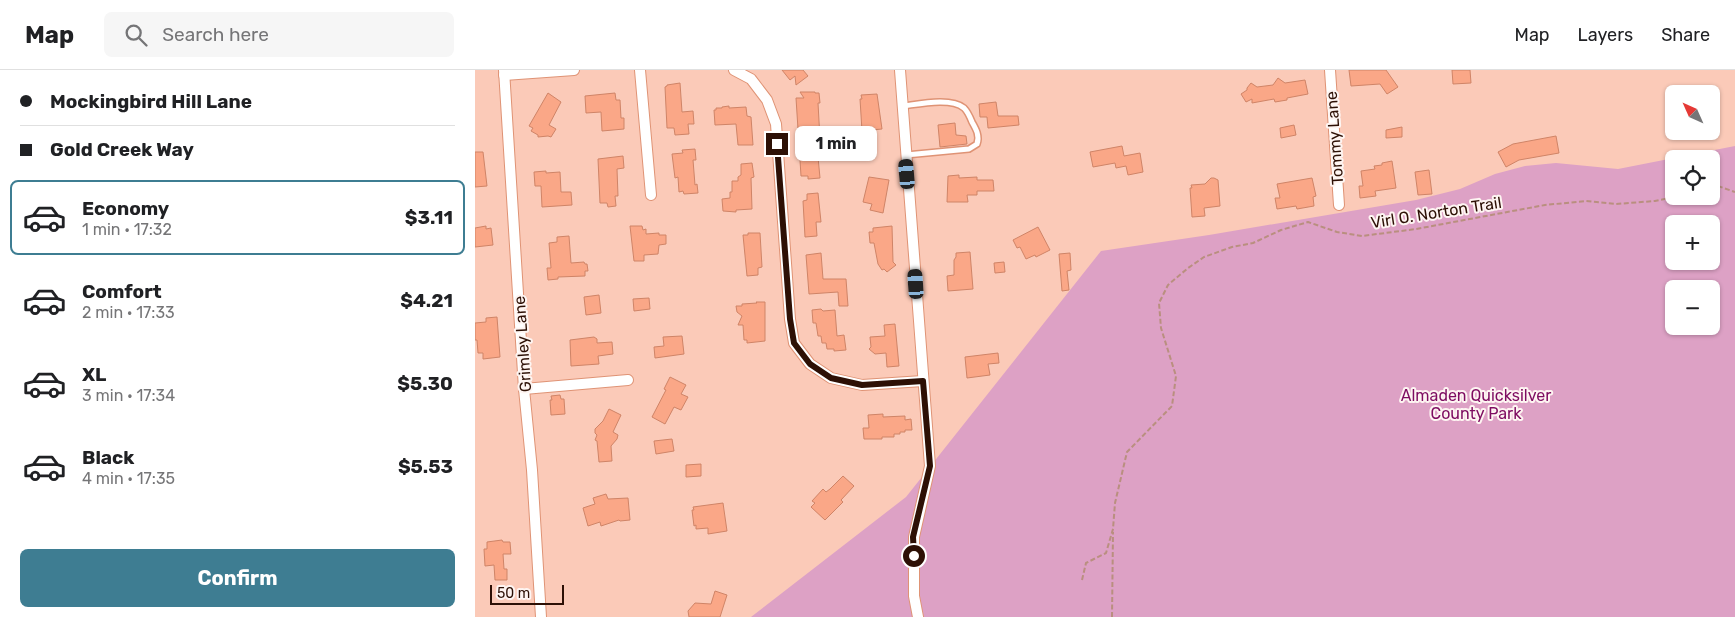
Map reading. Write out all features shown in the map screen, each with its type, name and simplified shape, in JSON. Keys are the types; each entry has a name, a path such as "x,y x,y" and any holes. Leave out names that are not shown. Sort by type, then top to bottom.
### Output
{"street":[{"path":"504,72 574,70"},
{"path":"640,70 651,195"},
{"path":"734,70 751,79 767,100 776,124 790,319 794,343 810,364 831,378 862,385 923,381"},
{"path":"900,70 930,466 913,537 914,596 918,617"},
{"name":"Tommy Lane","path":"1329,70 1339,205"},
{"name":"Grimley Lane","path":"504,72 541,617"},
{"path":"524,388 628,380"}],"lane":[{"path":"902,106 938,102 960,105 969,114 978,136 977,144 969,149 906,155"}],"path":[{"path":"1720,187 1735,192"},
{"name":"Virl O. Norton Trail","path":"1083,580 1086,563 1106,553 1113,528 1115,503 1127,452 1172,406 1176,376 1161,328 1159,303 1168,285 1204,257 1232,247 1253,243 1281,230 1308,222 1337,232 1362,236 1416,229 1545,205 1586,201 1616,204 1665,199"},
{"path":"1112,617 1113,528"}],"green space":[{"name":"Almaden Quicksilver County Park","path":"1735,146 1735,617 751,617 906,497 1101,251 1416,200 1460,189 1495,174 1525,166 1556,163 1618,169 1665,160 1665,205 1720,205 1720,150 1715,150"}],"building":[{"path":"782,70 803,70 808,76 796,85 795,76 790,80"},
{"path":"1349,70 1386,70 1398,87 1387,94 1380,84 1351,86"},
{"path":"1452,70 1470,70 1471,83 1453,84"},
{"path":"1278,78 1285,83 1305,80 1308,94 1275,102 1274,99 1252,103 1252,99 1246,102 1241,94 1247,90 1251,83 1257,87 1273,85"},
{"path":"680,83 682,112 693,111 694,124 688,124 689,134 675,135 674,128 667,128 665,87"},
{"path":"800,92 819,93 821,157 818,157 820,178 808,179 808,176 801,176 796,98 804,98"},
{"path":"548,93 561,102 549,125 556,129 551,137 538,137 538,135 531,131 533,128 529,126"},
{"path":"615,93 616,100 620,100 621,118 624,118 624,129 602,131 601,112 586,113 585,96"},
{"path":"877,94 882,129 862,131 861,95"},
{"path":"996,102 998,116 1018,116 1019,125 988,128 987,117 980,117 979,104"},
{"path":"729,106 729,108 746,107 747,116 751,117 753,145 738,145 736,124 715,125 714,110"},
{"path":"955,123 956,135 966,136 967,144 940,147 938,125"},
{"path":"1294,125 1296,135 1281,138 1280,128"},
{"path":"1402,127 1402,137 1386,138 1386,130"},
{"path":"1556,136 1559,153 1519,160 1506,167 1498,152 1513,144"},
{"path":"1122,146 1124,156 1140,153 1143,172 1128,175 1126,166 1116,168 1115,163 1093,167 1090,152"},
{"path":"695,149 696,160 693,160 695,185 697,184 698,193 684,194 683,191 679,192 678,177 675,178 672,154 683,153 682,150"},
{"path":"475,152 483,152 487,186 475,187"},
{"path":"623,156 624,168 617,169 618,196 615,196 616,206 608,207 607,203 600,203 598,159"},
{"path":"1392,161 1396,188 1375,191 1376,196 1360,198 1359,186 1363,186 1361,171 1375,169 1374,166"},
{"path":"752,163 754,177 751,178 752,209 736,210 736,212 723,211 722,199 730,198 732,181 738,181 738,177 741,175 741,164"},
{"path":"1429,170 1432,194 1418,195 1415,172"},
{"path":"546,171 546,173 560,172 561,192 571,192 572,205 542,207 541,186 535,186 534,172"},
{"path":"959,175 959,178 977,177 977,180 993,180 994,191 977,191 977,195 967,195 968,202 947,202 948,176"},
{"path":"869,177 889,180 883,213 870,210 872,204 863,202"},
{"path":"1211,178 1218,180 1220,206 1204,208 1205,216 1192,217 1191,185 1205,184"},
{"path":"1312,178 1316,196 1313,197 1314,206 1297,209 1296,206 1277,209 1275,198 1280,198 1277,184"},
{"path":"818,193 821,222 816,222 817,236 805,237 803,201 807,200 807,194"},
{"path":"486,226 486,229 491,228 493,245 475,247 475,228"},
{"path":"630,226 642,226 643,230 646,229 646,234 659,233 659,235 666,235 666,244 659,245 658,254 644,255 644,261 634,261"},
{"path":"892,226 893,262 896,265 887,272 884,269 882,270 878,264 874,243 870,243 869,232 873,232 873,228"},
{"path":"1038,227 1050,250 1036,257 1035,255 1026,259 1020,247 1017,248 1013,240"},
{"path":"748,233 760,233 762,267 758,268 758,275 747,276 743,235 748,235"},
{"path":"569,236 571,263 584,262 587,264 588,271 585,271 585,276 558,277 558,279 548,280 547,268 551,268 549,243 557,242 557,237"},
{"path":"970,252 973,289 948,291 947,276 954,275 956,253"},
{"path":"821,253 823,279 846,279 848,306 839,306 838,292 809,294 806,255"},
{"path":"1070,253 1071,270 1067,271 1069,290 1062,291 1059,254"},
{"path":"1004,262 1005,272 995,273 994,263"},
{"path":"599,295 601,313 586,315 584,297"},
{"path":"649,298 650,309 634,311 633,299"},
{"path":"765,302 765,341 747,343 747,340 744,340 743,325 738,325 742,316 737,312 736,306"},
{"path":"821,309 823,311 835,310 837,336 844,335 846,350 834,351 834,349 827,349 826,343 822,343 821,336 818,336 816,323 813,323 812,310"},
{"path":"497,317 500,357 483,359 483,353 478,353 477,340 475,340 475,323 486,322 486,318"},
{"path":"895,324 899,366 887,367 886,353 875,354 869,349 871,347 870,337 885,336 884,325"},
{"path":"682,336 684,354 655,358 654,347 664,346 663,337"},
{"path":"594,337 597,339 597,343 612,342 613,354 598,356 599,364 571,366 570,340"},
{"path":"998,353 999,363 988,364 990,375 967,378 965,357"},
{"path":"670,377 686,385 681,394 688,397 681,410 674,407 665,424 652,417 666,390 664,389"},
{"path":"560,395 561,399 564,399 565,414 551,415 551,396"},
{"path":"609,409 621,415 613,432 618,435 611,446 612,461 599,462 595,429 603,421"},
{"path":"883,414 883,417 905,416 905,420 911,419 912,430 905,430 905,432 900,432 900,434 894,434 894,437 864,439 863,428 869,428 868,415"},
{"path":"672,439 674,451 656,454 654,441"},
{"path":"701,464 701,476 686,477 686,465"},
{"path":"843,476 854,486 841,500 843,502 825,520 811,507 815,503 812,501 823,489 826,492"},
{"path":"606,494 608,499 628,498 630,520 619,520 601,526 600,522 588,526 583,508 595,504 593,498"},
{"path":"723,503 727,531 708,534 708,528 696,529 696,525 694,526 693,507"},
{"path":"502,540 503,542 510,542 511,554 503,554 504,569 507,569 507,580 495,580 494,565 485,566 484,549 487,549 487,542"},
{"path":"715,591 727,595 720,617 689,617 688,611 695,603 711,604"}],"route":[{"path":"777,144 790,319 794,343 810,364 831,378 862,385 923,381 930,466 913,537 914,556"}]}
